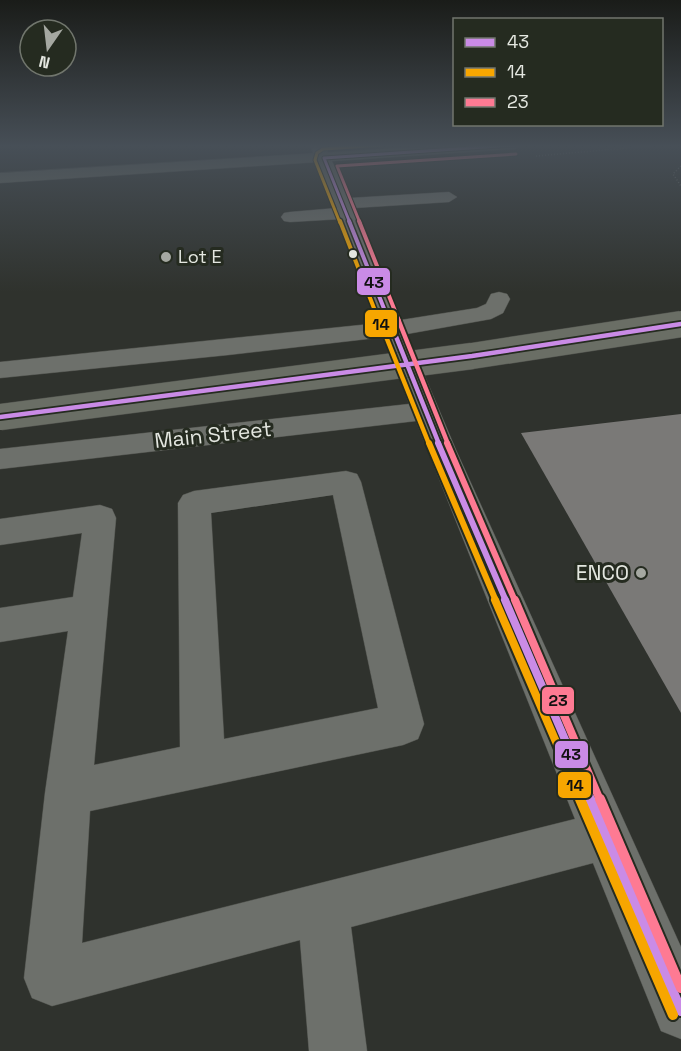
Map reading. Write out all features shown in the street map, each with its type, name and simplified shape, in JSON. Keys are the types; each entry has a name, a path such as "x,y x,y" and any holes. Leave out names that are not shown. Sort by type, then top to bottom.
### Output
{"main road":[{"path":"0,417 472,356 681,324"}],"street":[{"path":"340,194 426,411 681,1011"},
{"path":"290,217 346,208 449,197"},
{"path":"0,370 392,328 483,314 495,308 499,299"},
{"name":"Main Street","path":"0,459 426,411"},
{"path":"68,793 203,766 403,724 345,482 194,503 203,766"},
{"path":"0,532 100,518 68,793 52,978 606,835"},
{"path":"0,625 90,611"},
{"path":"323,909 338,1051"}],"building":[{"name":"ENCO","path":"681,414 681,713 521,433"}],"transit line":[{"name":"14","path":"329,194 433,454 673,1015"},
{"name":"43","path":"338,194 441,450 681,1011"},
{"name":"23","path":"348,194 449,447 681,988"},
{"name":"43","path":"0,417 472,356 681,324"}],"place":[{"name":"Lot E","path":"166,257"},
{"name":"ENCO","path":"641,573"}]}
